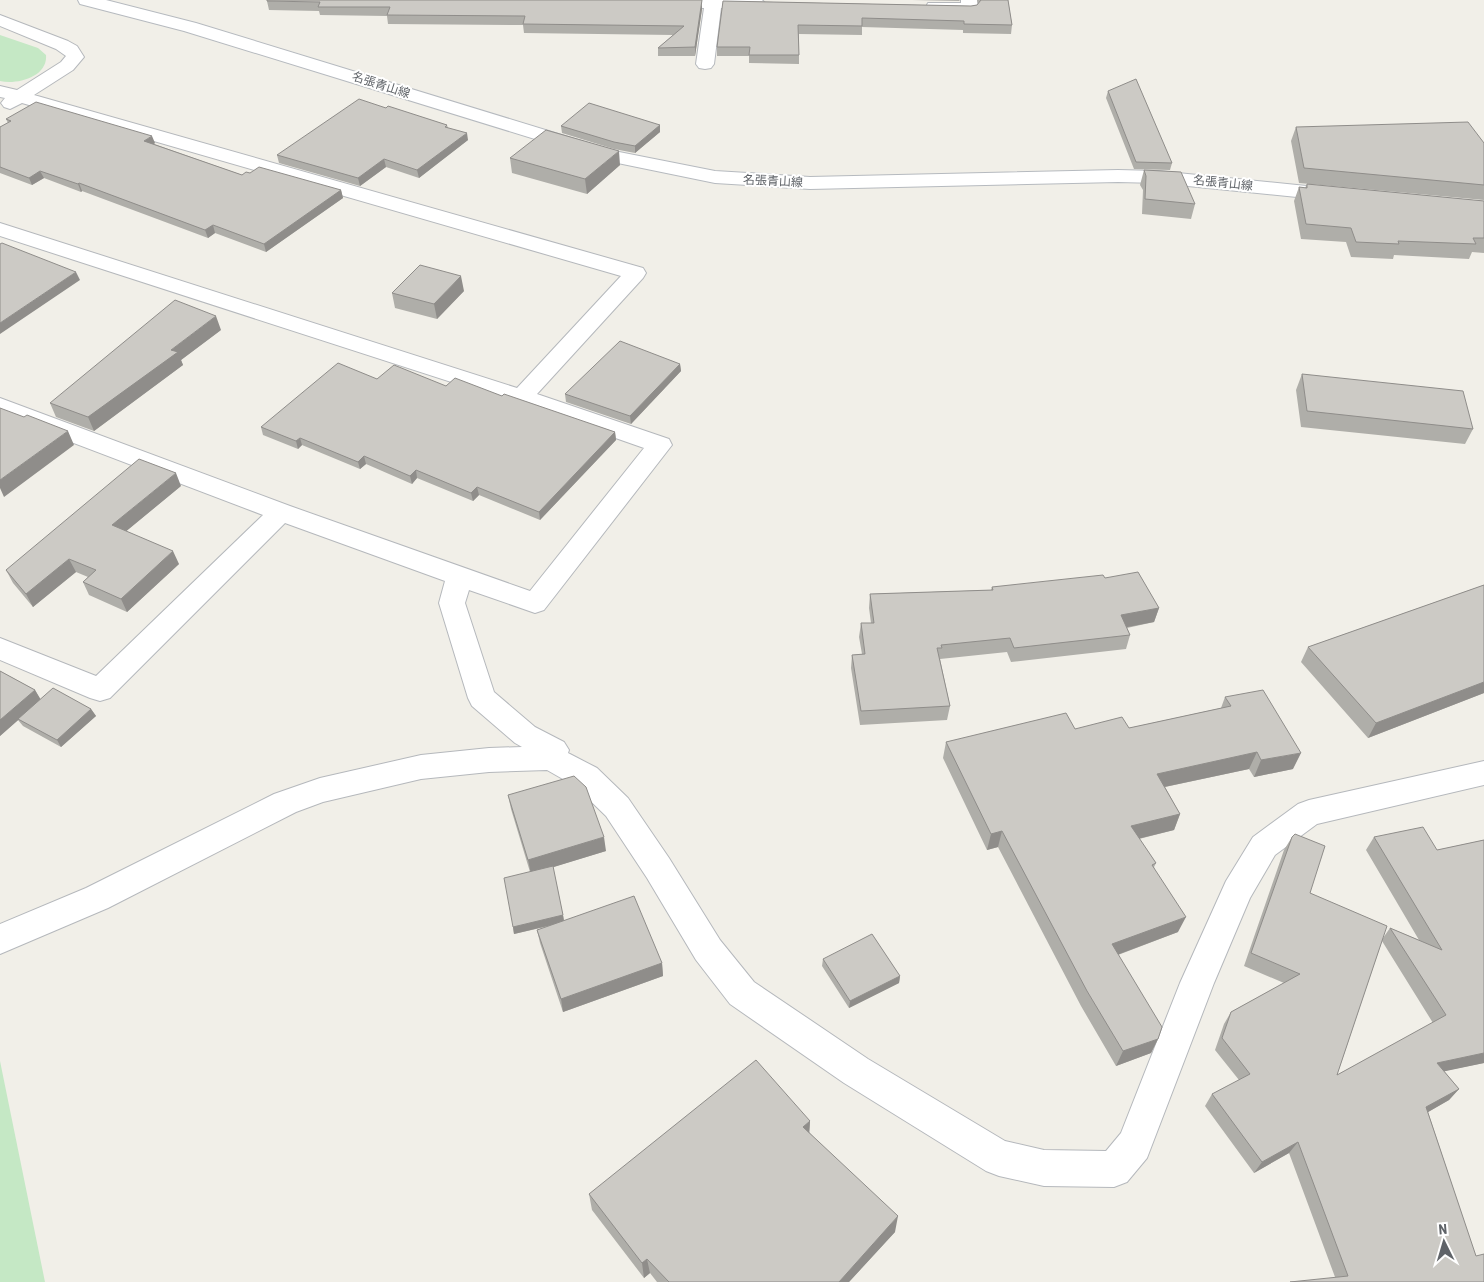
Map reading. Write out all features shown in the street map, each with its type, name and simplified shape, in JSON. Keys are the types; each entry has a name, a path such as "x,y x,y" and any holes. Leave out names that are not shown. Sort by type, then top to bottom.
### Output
{"street":[{"name":"名張青山線","path":"86,0 208,32 610,156 715,177 759,181 810,182 1118,176 1158,177 1354,196"},
{"path":"598,0 772,4"},
{"path":"920,7 970,8 968,0"},
{"path":"706,64 713,3"},
{"path":"0,20 62,44 71,50 75,57 66,66 10,94 0,109"},
{"path":"10,94 635,273 521,397"},
{"path":"0,228 521,397 660,445 535,603 281,512 0,406"},
{"path":"0,648 100,690 281,512"},
{"path":"460,576 452,603 482,698 526,735 554,750 551,758"},
{"path":"0,939 97,898 285,803 320,790 421,766 488,760 551,758 586,777 618,807 708,950 742,993 856,1070 999,1158 1044,1168 1114,1168 1134,1145 1200,975 1237,891 1264,846 1309,813 1484,773"}],"green space":[{"path":"0,35 38,48 46,55 42,69 37,74 23,80 15,82 0,81"},
{"path":"0,1061 45,1282 0,1282"}],"building":[{"path":"267,0 702,0 695,47 658,48 684,26 523,24 525,16 387,15 390,7 318,7 320,2"},
{"path":"981,0 1008,0 1012,25 964,24 964,21 862,18 862,26 798,25 799,55 749,55 750,47 717,47 723,1 971,6 977,5"},
{"path":"1136,79 1172,163 1136,162 1108,91"},
{"path":"359,99 386,108 388,106 467,133 417,170 384,159 358,178 277,155"},
{"path":"36,102 152,136 144,141 242,175 246,172 250,173 259,167 341,190 264,244 213,225 205,230 79,183 40,171 29,178 0,167 0,127 11,121 6,119"},
{"path":"589,103 660,125 635,146 614,142 561,126"},
{"path":"1468,122 1484,143 1484,185 1304,168 1296,127"},
{"path":"546,130 619,151 585,179 510,158"},
{"path":"1144,170 1181,172 1195,204 1145,199 1146,176"},
{"path":"1307,184 1484,201 1484,238 1473,238 1476,244 1398,241 1399,244 1356,242 1351,228 1306,224 1299,187 1307,188"},
{"path":"2,243 76,272 0,323 0,244"},
{"path":"420,265 461,276 434,304 392,293"},
{"path":"175,300 216,316 171,350 178,352 88,417 50,403"},
{"path":"620,341 680,364 630,416 565,394"},
{"path":"338,363 377,379 394,365 446,386 455,378 502,396 504,394 615,432 539,512 477,487 471,493 416,470 410,476 364,456 358,462 300,438 296,441 261,427"},
{"path":"1302,374 1463,391 1473,429 1307,411"},
{"path":"0,408 24,417 27,415 68,431 0,480"},
{"path":"139,459 176,473 112,525 173,551 121,599 83,582 96,570 69,559 26,594 6,570"},
{"path":"1138,572 1159,608 1121,615 1130,635 1014,648 1010,638 941,645 942,648 937,648 950,706 861,711 852,655 865,654 861,623 874,623 870,594 993,590 992,587 1103,575 1105,578"},
{"path":"1484,585 1484,682 1376,723 1308,647"},
{"path":"0,671 35,690 0,720"},
{"path":"53,688 91,709 57,740 18,719"},
{"path":"1263,690 1301,753 1261,760 1257,752 1157,774 1180,814 1131,826 1156,863 1152,865 1186,917 1112,944 1162,1027 1158,1039 1123,1051 1087,991 1002,831 991,834 946,742 1066,713 1075,729 1122,717 1129,728 1231,706 1225,697"},
{"path":"574,776 586,787 604,837 528,860 508,795"},
{"path":"1423,827 1437,850 1484,840 1484,1053 1437,1063 1459,1089 1426,1107 1476,1256 1484,1254 1484,1282 1290,1282 1348,1276 1298,1142 1262,1162 1212,1094 1250,1074 1222,1038 1231,1012 1300,974 1251,953 1292,837 1295,834 1325,846 1310,893 1387,926 1337,1075 1446,1015 1390,928 1442,950 1374,837"},
{"path":"553,866 563,915 513,927 504,878"},
{"path":"634,896 662,963 561,999 537,930"},
{"path":"872,934 900,976 850,1001 823,959"},
{"path":"756,1060 810,1121 803,1127 898,1216 839,1282 669,1282 647,1259 642,1263 589,1194"}]}
